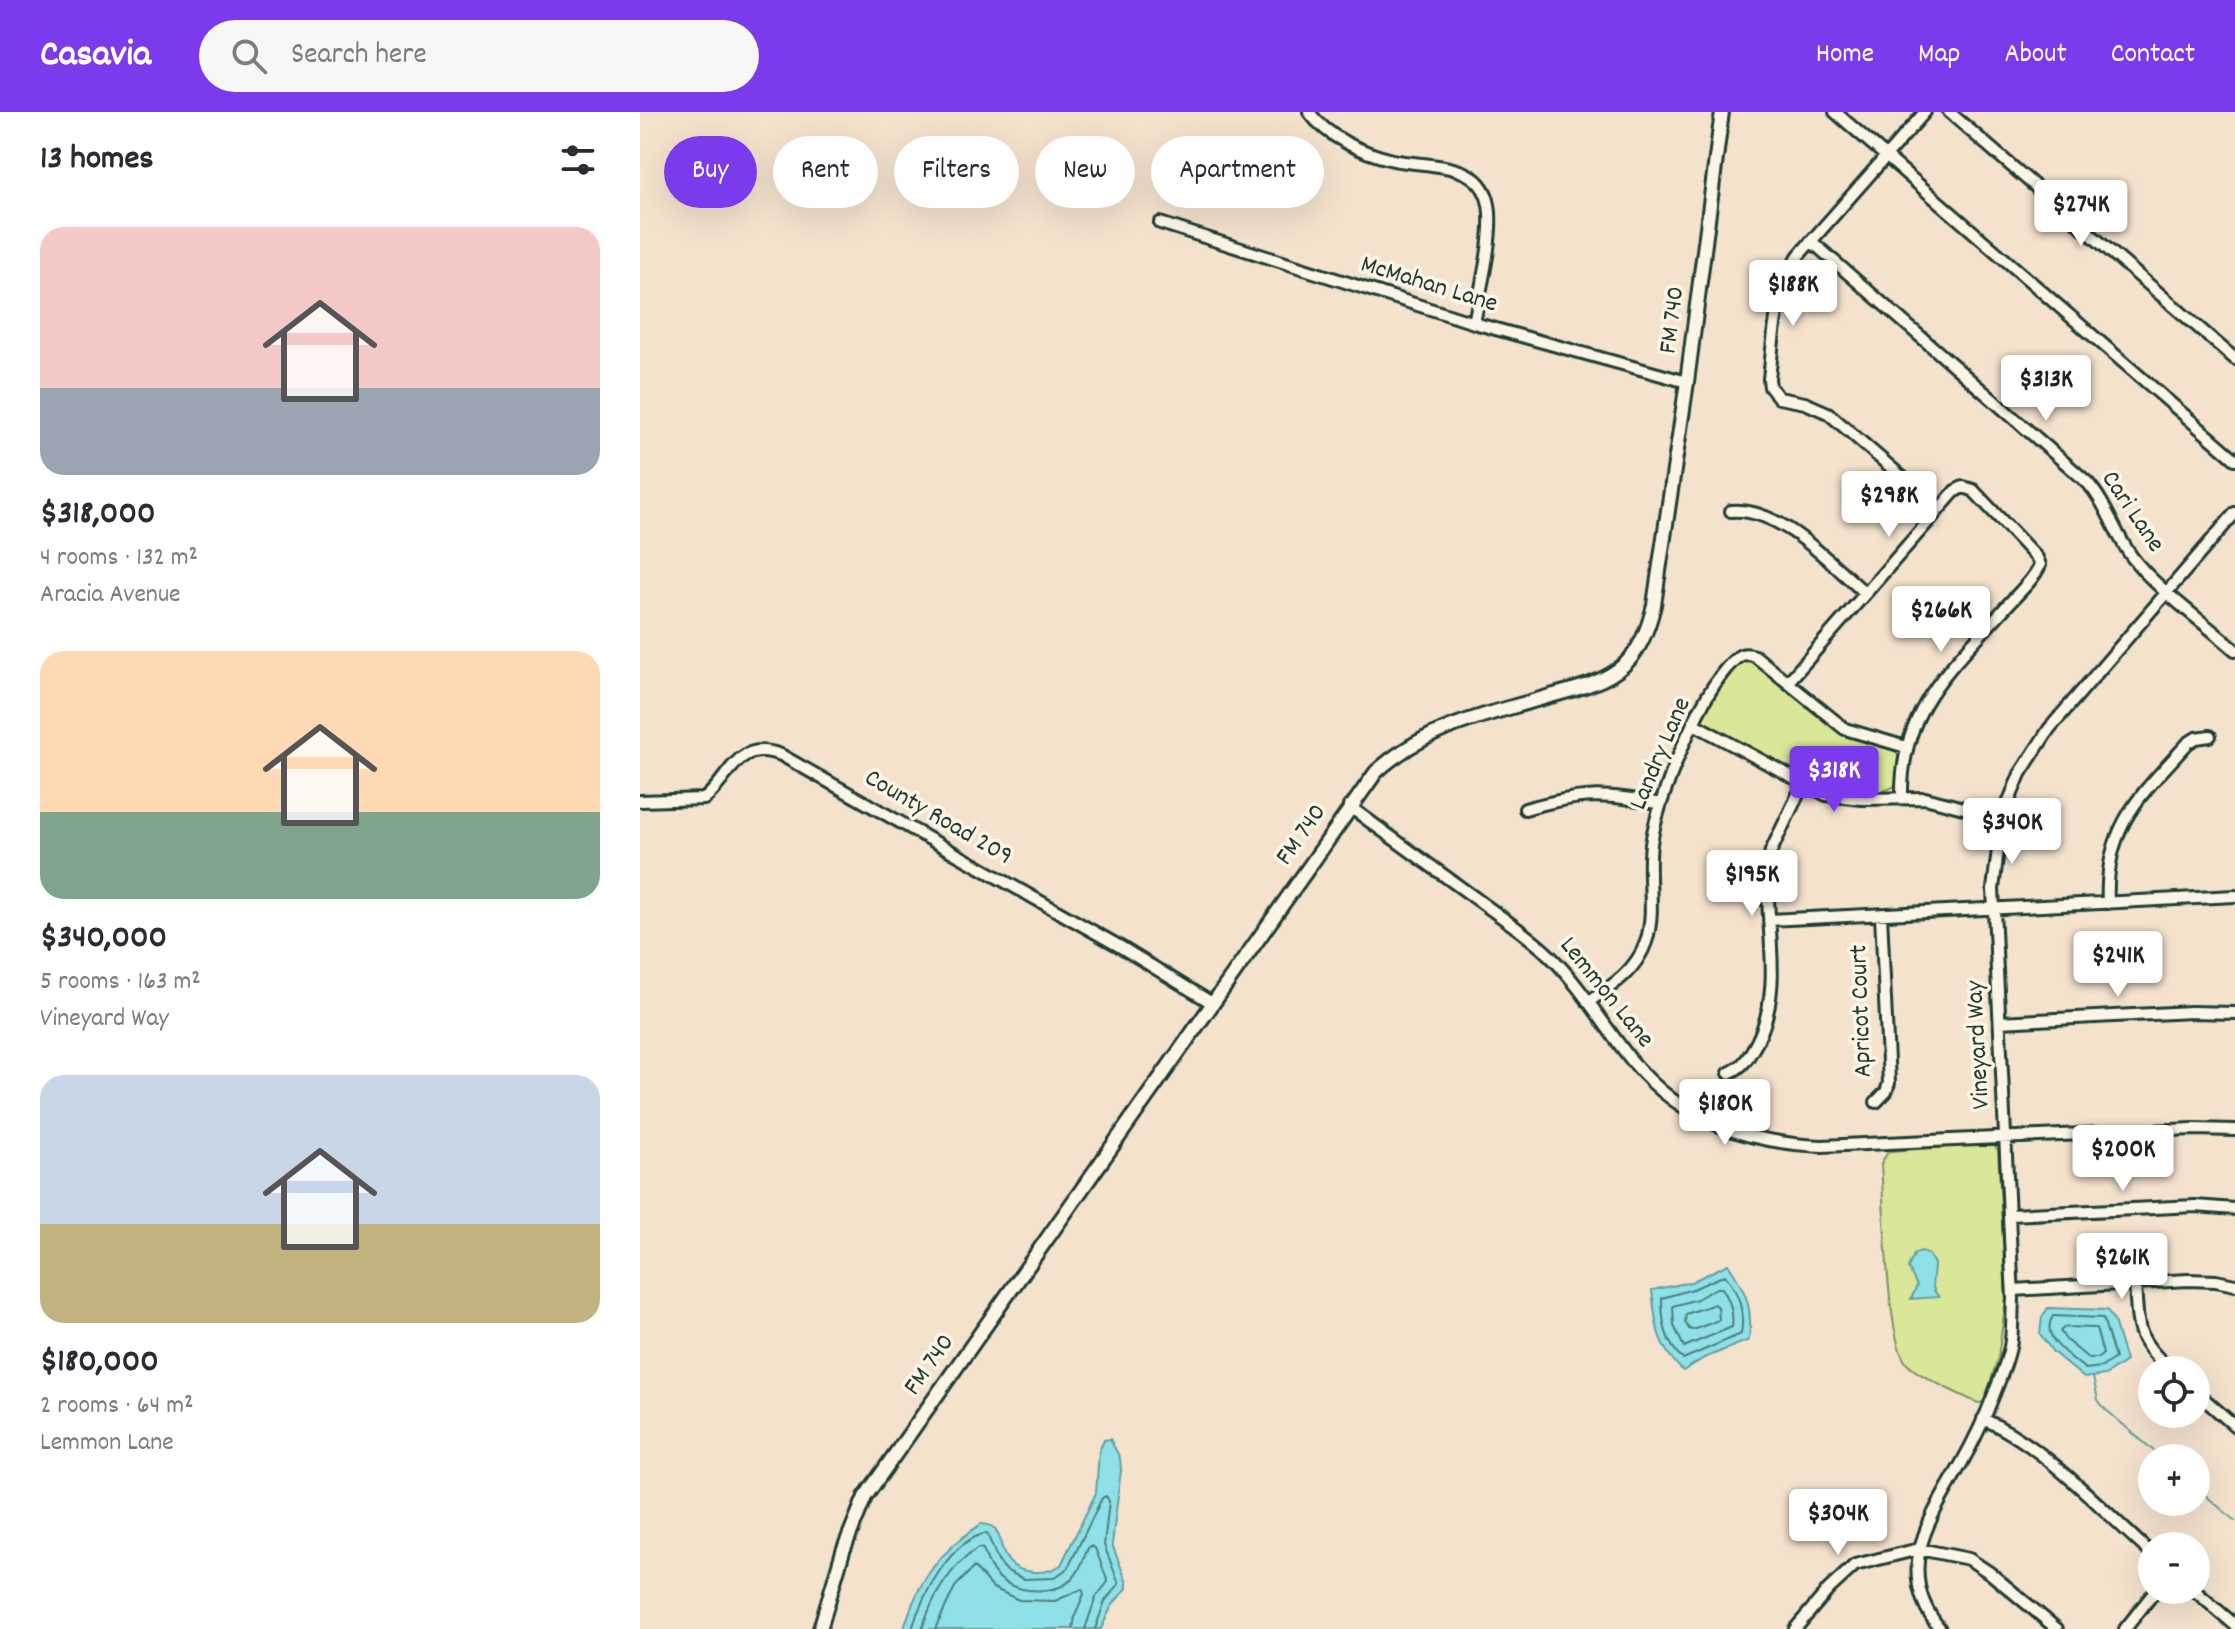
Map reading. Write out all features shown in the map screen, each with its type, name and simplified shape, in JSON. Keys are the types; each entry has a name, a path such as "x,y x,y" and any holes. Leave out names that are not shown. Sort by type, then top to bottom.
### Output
{"main road":[{"name":"FM 740","path":"820,1629 843,1551 865,1497 1349,806 1376,772 1395,755 1425,736 1587,685 1613,673 1631,658 1651,621 1654,605 1722,112"}],"street":[{"path":"1309,112 1344,142 1391,159 1459,169 1475,179 1486,195 1490,213 1485,265 1474,323"},
{"path":"1835,112 2235,459"},
{"path":"1925,112 1791,267 1782,287 1770,387 1779,398 1805,403 1828,413 1939,509"},
{"path":"1949,112 2235,359"},
{"name":"McMahan Lane","path":"1160,223 1474,323 1687,382"},
{"name":"Cari Lane","path":"1811,241 2087,482 2104,504 2131,556 2235,650"},
{"path":"1788,682 1955,491 1968,488 2005,524 2037,558 2039,568 1934,688 1919,712 1906,747 1902,798"},
{"path":"1731,511 1746,511 1779,522 1864,592"},
{"name":"Vineyard Way","path":"1940,1629 1922,1599 1916,1573 1919,1549 1929,1521 1983,1419 2010,1347 2013,1290 1994,909 1994,866 2002,818 2020,774 2041,740 2235,513"},
{"name":"Landry Lane","path":"1588,1002 1626,974 1641,953 1647,939 1650,909 1649,855 1661,804 1694,724 1721,676 1742,655 1755,656 1845,729 1906,747"},
{"path":"1694,724 1826,795 1849,799 1937,801 2002,818"},
{"path":"2108,903 2111,855 2127,813 2188,743 2210,736"},
{"name":"County Road 209","path":"640,801 704,799 734,763 759,750 769,750 1119,946 1212,1003"},
{"path":"1729,1073 1747,1060 1770,1010 1772,985 1767,880 1771,851 1803,784"},
{"path":"1525,809 1595,794 1618,795 1661,804"},
{"name":"Lemmon Lane","path":"1349,806 1552,957 1635,1064 1666,1094 1700,1117 1732,1131 1776,1143 1822,1146 2193,1129 2235,1130"},
{"path":"1769,920 2235,896"},
{"name":"Apricot Court","path":"1876,1102 1886,1092 1889,1083 1881,915"},
{"path":"2000,1022 2191,1012 2235,1013"},
{"path":"2010,1215 2195,1206 2235,1209"},
{"path":"2013,1290 2203,1280 2235,1285"},
{"path":"2135,1283 2137,1320 2144,1343 2157,1356"},
{"path":"2210,1404 2235,1426"},
{"path":"1983,1419 2004,1428 2040,1454 2138,1542"},
{"path":"1795,1629 1829,1589 1855,1565 1919,1549 1969,1559 2057,1629"},
{"path":"2125,1629 2145,1604"},
{"path":"2210,1604 2235,1625"}],"green space":[{"path":"1750,658 1844,734 1894,749 1898,755 1896,785 1874,791 1830,787 1783,767 1703,723 1701,717 1722,682 1743,660"},
{"path":"1988,1144 1998,1150 2006,1299 1998,1358 1984,1402 1978,1403 1913,1369 1900,1350 1890,1300 1881,1163 1889,1151"}],"water":[{"path":"1922,1251 1929,1255 1934,1264 1933,1285 1939,1297 1911,1299 1917,1286 1908,1267 1915,1253"},
{"path":"1728,1264 1747,1300 1749,1340 1704,1358 1683,1371 1662,1343 1652,1290 1691,1282"},
{"path":"2048,1308 2107,1310 2114,1321 2126,1361 2105,1375 2084,1378 2053,1352 2040,1334 2042,1317"},
{"path":"1110,1439 1120,1458 1121,1470 1112,1544 1127,1588 1112,1605 1101,1629 904,1629 916,1596 932,1569 953,1545 981,1524 996,1530 1005,1556 1016,1567 1039,1572 1061,1565 1096,1493 1099,1451 1104,1440"}],"waterway":[{"path":"2093,1377 2098,1400 2105,1409 2146,1444"},
{"path":"2210,1499 2235,1521"}]}
